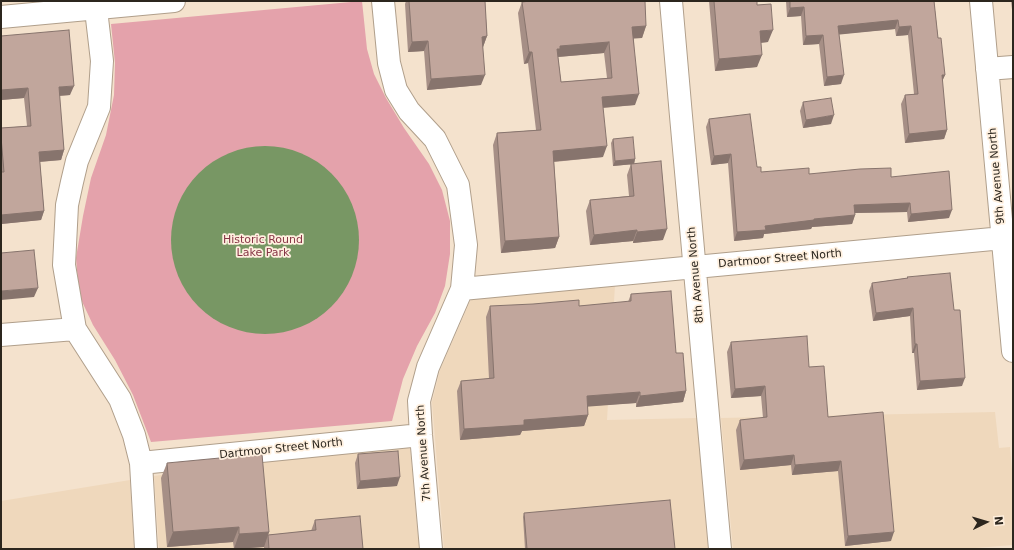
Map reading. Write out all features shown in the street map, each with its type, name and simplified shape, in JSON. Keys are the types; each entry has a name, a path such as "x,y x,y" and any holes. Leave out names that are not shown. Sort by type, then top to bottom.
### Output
{"street":[{"path":"1,17 95,5 174,1"},
{"name":"7th Avenue North","path":"383,1 389,63 396,90 409,111 435,139 458,185 466,244 462,288 428,367 419,401 431,549"},
{"name":"8th Avenue North","path":"671,1 680,116 720,549"},
{"name":"9th Avenue North","path":"980,1 1013,351"},
{"path":"95,5 102,61 99,107 77,161 67,205 64,265 75,330 120,399 134,435 141,463 146,549"},
{"path":"987,69 1013,67"},
{"name":"Dartmoor Street North","path":"462,288 1003,238"},
{"path":"1,335 75,330"},
{"name":"Dartmoor Street North","path":"141,463 421,435"}],"shaded area":[{"path":"256,146 274,146 292,150 309,157 325,167 338,180 352,204 359,231 359,249 352,276 338,300 325,313 309,323 292,330 274,334 256,334 238,330 221,323 205,313 192,300 182,284 175,267 171,249 171,231 175,213 182,196 192,180 205,167 221,157 238,150"},
{"path":"615,285 607,420 697,418 708,549 444,549 432,402 440,370 471,299"},
{"path":"995,412 999,448 1010,447 1013,481 1013,545 963,549 733,549 721,418"},
{"path":"410,447 419,549 159,549 154,476 230,465"},
{"path":"130,480 134,549 1,549 1,501"}],"green space":[{"name":"Historic Round Lake Park","path":"362,1 367,49 374,74 404,128 429,164 442,190 450,221 450,254 445,286 435,313 417,346 403,379 392,421 151,442 133,395 115,360 93,325 79,295 76,258 83,216 91,178 106,135 114,95 115,63 111,24"}],"building":[{"path":"409,1 485,1 487,36 482,37 485,75 431,79 428,41 412,42"},
{"path":"645,1 646,26 632,27 639,94 602,97 607,146 553,151 559,237 505,241 497,133 541,130 532,52 529,52 522,2","holes":["609,42 612,78 561,82 557,49 560,49 560,46"]},
{"path":"714,1 757,1 757,5 771,4 773,30 760,31 762,55 719,59"},
{"path":"790,1 934,1 938,38 941,38 945,75 942,75 947,130 909,134 905,95 918,94 911,26 899,27 898,20 838,26 844,75 827,77 823,35 806,36 804,7 790,8"},
{"path":"69,30 74,86 59,87 64,150 39,152 44,211 1,215 1,172 4,172 1,128 31,126 28,88 1,90 1,36"},
{"path":"831,98 834,115 806,120 803,102"},
{"path":"750,114 757,167 761,167 761,172 809,168 809,174 860,169 891,168 891,177 949,171 952,210 911,214 910,203 854,205 855,215 765,226 766,230 737,232 731,154 714,156 709,119"},
{"path":"633,137 635,159 615,161 613,139"},
{"path":"661,161 667,229 637,232 637,230 594,235 590,200 634,196 631,164"},
{"path":"34,250 38,288 1,291 1,253"},
{"path":"950,273 954,310 960,310 965,378 920,381 917,344 915,344 913,308 876,313 872,283 908,278 907,277"},
{"path":"671,291 676,353 683,353 686,391 640,396 640,392 587,396 588,415 524,420 524,425 464,429 461,381 494,378 490,306 579,300 579,306 631,301 631,294"},
{"path":"807,336 809,367 824,366 828,417 883,412 894,532 848,536 841,461 795,465 794,455 744,460 740,420 767,417 765,386 735,389 731,342"},
{"path":"398,451 400,477 360,481 358,454"},
{"path":"262,454 269,532 239,534 239,527 173,532 167,463"},
{"path":"670,500 675,549 527,549 524,513"},
{"path":"360,516 363,549 269,549 268,535 316,530 315,520"}]}
